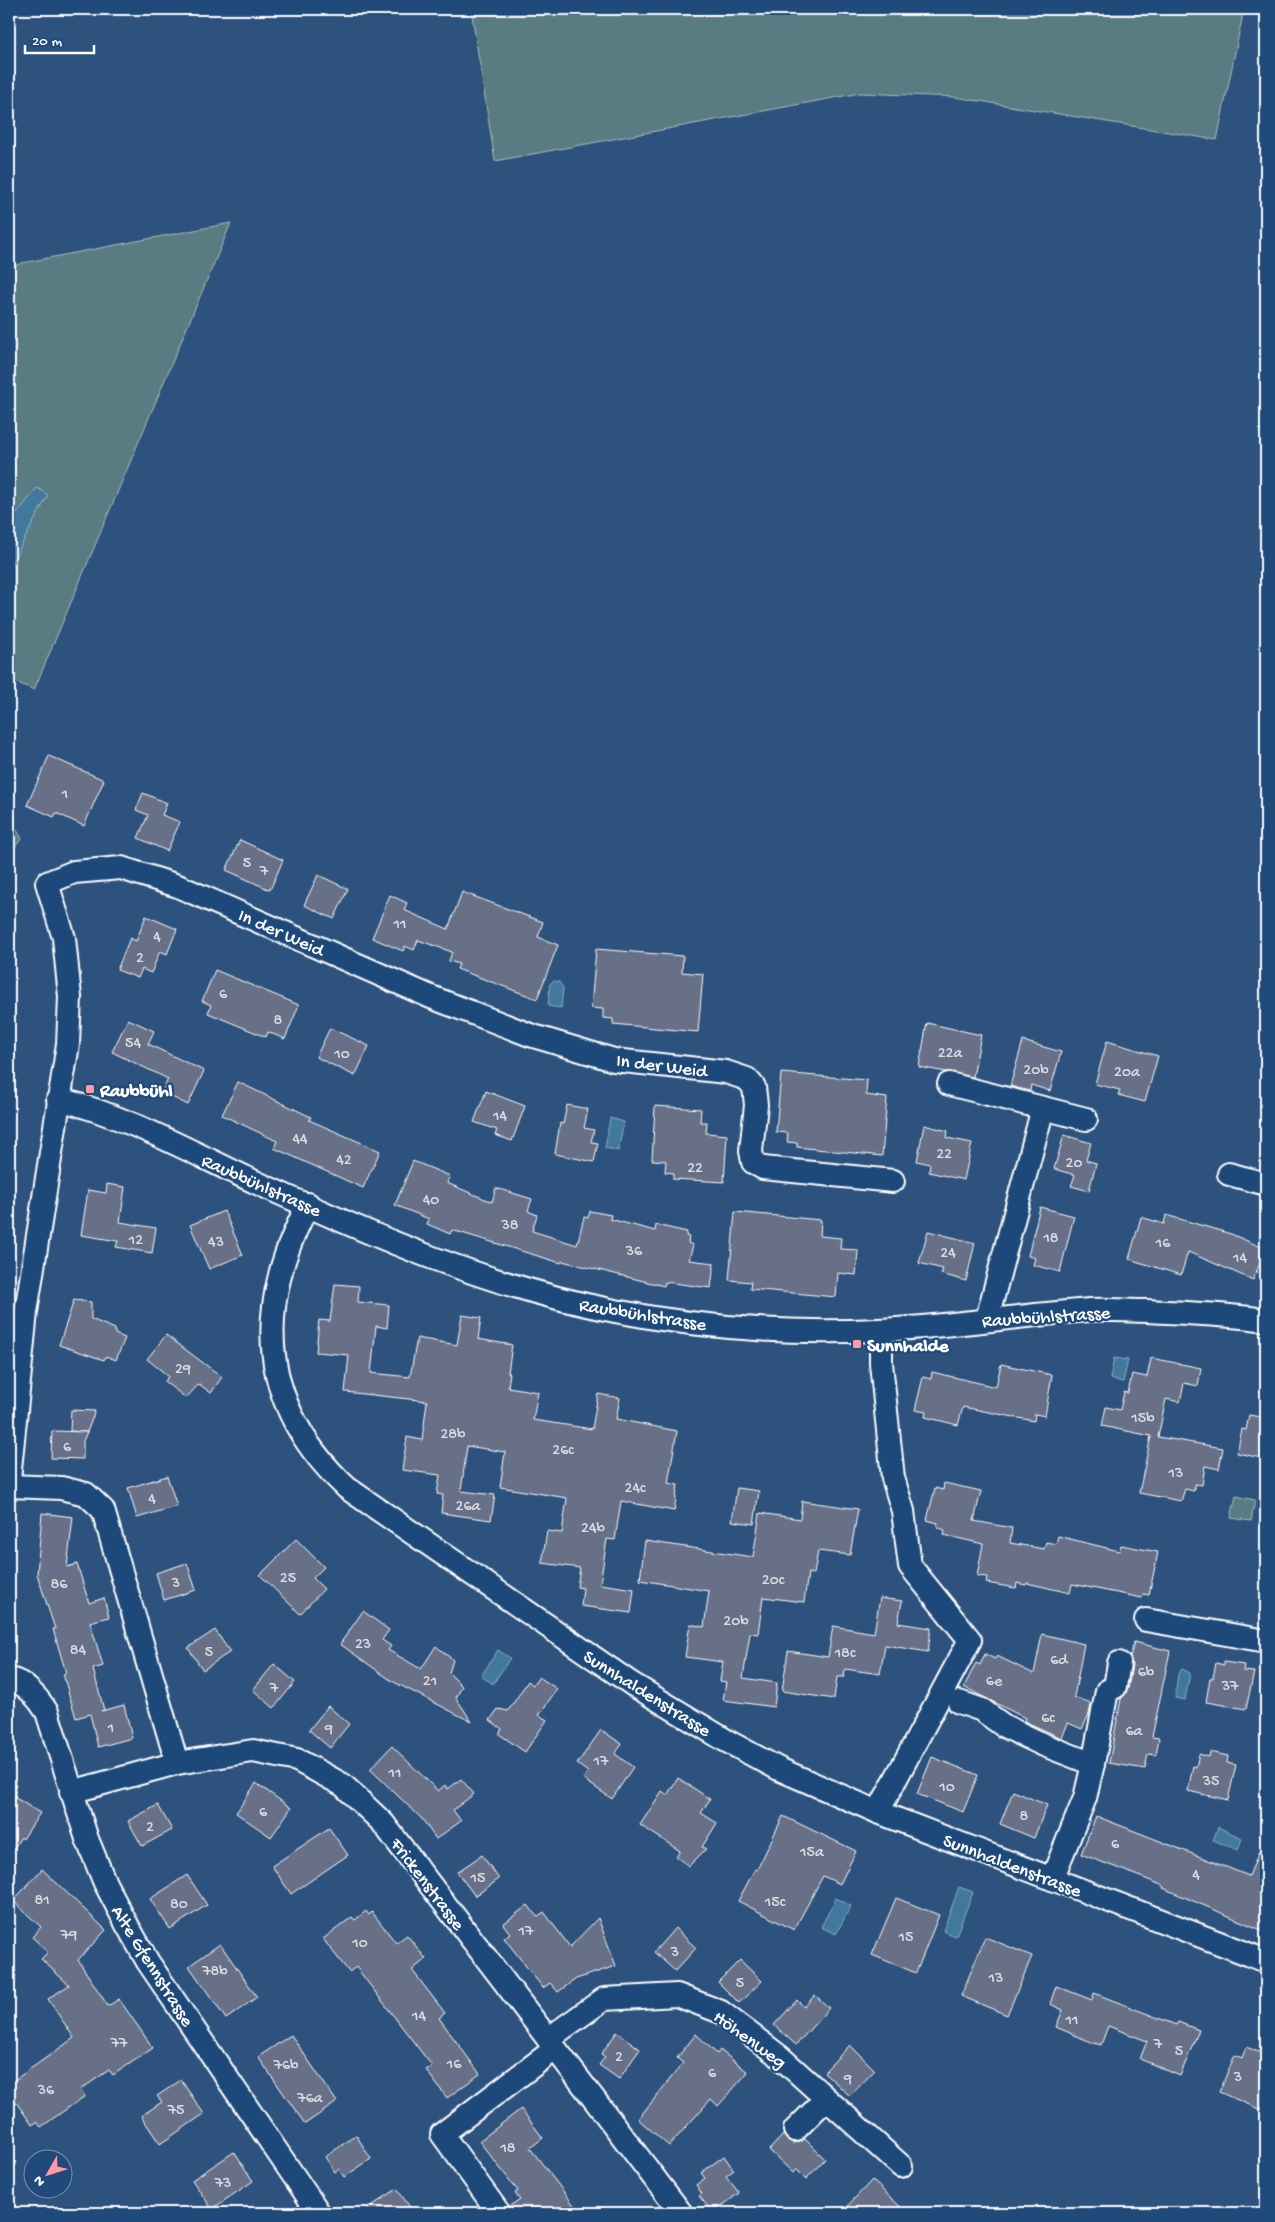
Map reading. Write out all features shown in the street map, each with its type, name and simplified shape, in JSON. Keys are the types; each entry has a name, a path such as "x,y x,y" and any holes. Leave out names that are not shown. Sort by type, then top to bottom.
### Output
{"street":[{"name":"In der Weid","path":"58,1099 68,1044 70,997 64,938 47,883 74,872 121,868 178,886 431,997 530,1035 614,1060 726,1072 747,1079 754,1087 756,1105 751,1151 753,1162 763,1168 893,1181"},
{"path":"950,1084 1086,1119"},
{"name":"Raubbühlstrasse","path":"58,1099 121,1120 308,1204 455,1266 516,1286 606,1309 676,1321 745,1328 825,1331 882,1330 1095,1310 1226,1314 1266,1320"},
{"path":"9,1479 26,1312 58,1099"},
{"path":"987,1319 1043,1108"},
{"path":"1229,1174 1266,1184"},
{"name":"Sunnhaldenstrasse","path":"308,1204 289,1246 278,1282 272,1328 273,1354 279,1382 293,1419 307,1444 327,1469 367,1502 647,1694 779,1769 878,1812 1266,1961"},
{"path":"878,1812 970,1640 910,1566 903,1511 893,1478 881,1363 882,1330"},
{"path":"9,1486 61,1488 86,1494 103,1510 177,1763"},
{"path":"1146,1620 1266,1642"},
{"path":"1052,1879 1084,1798 1094,1764 1107,1691 1115,1687 1120,1663"},
{"name":"Alte Gfennstrasse","path":"9,1679 15,1680 40,1700 47,1712 87,1839 105,1883 148,1962 319,2213"},
{"path":"959,1702 982,1710 1004,1726 1044,1745 1094,1764"},
{"name":"Frickenstrasse","path":"71,1792 177,1763 253,1751 297,1760 343,1785 383,1824 681,2213"},
{"name":"Höhenweg","path":"499,2213 442,2134 604,1999 677,1995 721,2012 779,2056 901,2166"},
{"path":"795,2130 826,2099"}],"green space":[{"path":"471,9 1244,9 1217,140 955,97 860,93 495,161"},
{"path":"231,223 34,690 9,679 9,599 12,562 48,495 37,488 9,524 9,268 22,263"},
{"path":"9,816 22,839 9,853"},
{"path":"1236,1496 1255,1500 1251,1521 1231,1518"}],"water":[{"path":"37,488 48,495 12,562 9,599 9,524"},
{"path":"553,981 559,982 563,988 561,1008 548,1006 550,984"},
{"path":"610,1118 624,1122 618,1151 605,1148"},
{"path":"1114,1358 1128,1360 1123,1382 1110,1379"},
{"path":"498,1650 510,1658 493,1684 481,1676"},
{"path":"1182,1669 1190,1673 1185,1700 1175,1698 1178,1674"},
{"path":"1218,1827 1242,1838 1238,1850 1213,1840"},
{"path":"959,1887 973,1892 956,1936 943,1931"},
{"path":"836,1898 851,1906 836,1934 821,1927"}],"building":[{"path":"49,756 104,780 84,826 56,813 54,817 27,805"},
{"path":"143,793 167,803 162,815 180,822 167,851 138,838 148,815 136,810"},
{"path":"240,840 283,860 270,890 226,870"},
{"path":"318,875 348,889 334,919 304,905"},
{"path":"462,892 543,922 538,937 558,945 537,999 457,969 459,964 449,961 452,952 418,940 414,950 405,946 403,951 372,938 390,895 407,903 404,910 448,929"},
{"path":"146,916 177,929 167,954 160,951 151,973 142,969 138,978 117,970 130,938 136,941"},
{"path":"596,949 683,956 682,972 703,974 698,1032 613,1024 613,1019 603,1018 603,1009 591,1008"},
{"path":"215,970 299,1005 285,1039 268,1032 266,1037 208,1013 211,1005 202,1001"},
{"path":"128,1019 154,1031 148,1044 204,1071 188,1105 162,1092 168,1079 112,1052"},
{"path":"927,1023 981,1035 973,1077 919,1067"},
{"path":"330,1028 369,1046 355,1076 316,1057"},
{"path":"1023,1041 1061,1052 1050,1091 1031,1085 1030,1091 1010,1086"},
{"path":"1107,1041 1158,1056 1145,1102 1118,1095 1120,1090 1095,1084"},
{"path":"781,1073 867,1080 866,1095 887,1098 882,1156 797,1147 797,1143 787,1142 788,1133 776,1132"},
{"path":"238,1082 311,1117 309,1120 380,1151 363,1188 274,1148 277,1141 222,1115"},
{"path":"486,1091 525,1106 512,1141 495,1135 497,1130 474,1122"},
{"path":"567,1105 588,1109 584,1128 594,1130 591,1142 598,1143 594,1162 555,1154 560,1123 563,1124"},
{"path":"655,1106 701,1109 700,1122 707,1122 706,1133 727,1135 724,1182 673,1179 673,1173 665,1172 666,1161 652,1160"},
{"path":"924,1125 948,1131 947,1138 972,1143 964,1180 929,1172 930,1164 917,1161"},
{"path":"1064,1135 1091,1143 1086,1160 1096,1163 1089,1191 1071,1186 1075,1175 1054,1169"},
{"path":"413,1161 450,1176 447,1183 492,1202 496,1188 532,1199 528,1211 537,1215 532,1231 577,1245 584,1217 588,1218 590,1211 611,1215 610,1219 655,1231 656,1225 687,1232 686,1236 689,1237 688,1243 693,1245 689,1260 714,1263 711,1288 665,1282 664,1286 562,1261 561,1263 452,1230 450,1234 427,1224 429,1219 395,1205"},
{"path":"107,1184 125,1187 120,1222 156,1228 152,1253 116,1247 118,1241 81,1235 88,1190 106,1193"},
{"path":"1040,1207 1074,1216 1060,1272 1033,1265 1035,1258 1028,1256"},
{"path":"224,1211 243,1255 209,1269 190,1225"},
{"path":"735,1212 821,1220 820,1236 841,1238 840,1249 858,1250 856,1275 838,1273 836,1297 750,1289 751,1282 729,1280"},
{"path":"1166,1215 1231,1234 1266,1249 1253,1280 1188,1252 1181,1275 1129,1259 1141,1217 1164,1224"},
{"path":"928,1231 975,1243 966,1281 941,1274 943,1269 919,1263"},
{"path":"335,1284 359,1286 358,1302 389,1305 387,1328 376,1326 371,1373 410,1377 417,1338 457,1345 462,1315 481,1318 478,1339 512,1345 508,1387 538,1392 533,1420 592,1429 598,1394 620,1398 616,1419 677,1431 668,1483 678,1485 674,1511 621,1501 615,1540 607,1539 600,1584 634,1589 631,1613 581,1606 583,1588 577,1587 580,1568 542,1563 547,1531 562,1533 567,1498 500,1487 505,1452 467,1446 461,1491 495,1495 491,1520 441,1513 443,1495 437,1494 440,1475 402,1470 407,1437 422,1440 427,1401 345,1392 349,1355 316,1352 319,1320 330,1321"},
{"path":"74,1300 91,1302 91,1319 115,1329 115,1334 125,1338 116,1360 106,1356 104,1360 59,1345"},
{"path":"166,1335 222,1377 211,1393 199,1384 186,1398 165,1382 168,1376 147,1359"},
{"path":"1151,1358 1201,1368 1198,1386 1184,1383 1180,1402 1166,1399 1158,1437 1223,1448 1219,1469 1205,1466 1202,1485 1195,1484 1194,1491 1185,1489 1181,1501 1139,1493 1151,1436 1102,1426 1106,1407 1120,1410 1124,1392 1128,1393 1132,1374 1147,1377"},
{"path":"1001,1364 1052,1375 1045,1416 1035,1414 1034,1421 963,1407 958,1425 925,1417 926,1412 915,1410 923,1377 931,1379 932,1372 996,1387"},
{"path":"71,1410 95,1411 87,1432 70,1431"},
{"path":"1249,1415 1266,1418 1266,1459 1237,1453 1242,1429 1246,1430"},
{"path":"52,1431 87,1432 83,1441 83,1459 51,1458"},
{"path":"167,1476 177,1506 137,1518 128,1488"},
{"path":"944,1483 981,1491 974,1521 1012,1528 1010,1543 1044,1549 1046,1542 1056,1544 1058,1536 1119,1551 1121,1545 1158,1552 1149,1595 1143,1594 1142,1598 1072,1584 1070,1593 1027,1583 1026,1585 1017,1583 1016,1588 986,1583 987,1577 977,1576 983,1544 944,1535 945,1530 937,1527 938,1523 927,1520 935,1488 943,1490"},
{"path":"737,1488 759,1491 754,1524 732,1521"},
{"path":"802,1501 858,1509 850,1555 818,1551 814,1574 808,1573 804,1602 763,1597 758,1634 750,1633 743,1678 777,1683 774,1707 723,1700 726,1682 720,1681 723,1662 685,1657 690,1624 704,1627 709,1591 640,1580 645,1541 753,1557 760,1513 800,1519"},
{"path":"42,1513 73,1517 67,1567 77,1564 89,1603 104,1598 109,1617 90,1622 103,1666 93,1669 104,1710 101,1711 124,1705 132,1738 98,1747 90,1714 76,1718 63,1674 66,1673 53,1629 55,1629 37,1574"},
{"path":"296,1539 324,1567 313,1578 324,1589 300,1614 260,1575"},
{"path":"187,1563 196,1590 164,1600 156,1573"},
{"path":"880,1598 902,1601 898,1623 931,1628 928,1652 885,1645 880,1674 845,1669 844,1677 837,1677 834,1699 782,1691 788,1651 828,1657 833,1626 874,1633"},
{"path":"363,1611 389,1630 382,1640 391,1646 388,1650 421,1669 436,1646 453,1660 449,1673 462,1686 456,1698 472,1722 392,1681 340,1644"},
{"path":"215,1630 230,1652 203,1670 188,1648"},
{"path":"1042,1634 1084,1644 1074,1697 1091,1704 1089,1714 1082,1729 1068,1723 1062,1738 1024,1721 1025,1718 964,1687 976,1663 980,1665 985,1654 995,1659 997,1656 1034,1674"},
{"path":"1134,1642 1170,1651 1152,1737 1159,1738 1156,1755 1148,1754 1145,1769 1109,1763 1121,1699 1128,1689 1132,1665 1130,1657"},
{"path":"1224,1662 1244,1665 1243,1671 1254,1672 1246,1709 1206,1702 1210,1678 1213,1678 1216,1663 1224,1665"},
{"path":"274,1664 295,1682 274,1708 253,1690"},
{"path":"539,1677 557,1689 539,1715 547,1720 525,1752 499,1734 502,1729 490,1720 498,1709 508,1711 528,1681 533,1685"},
{"path":"328,1706 349,1724 330,1748 309,1730"},
{"path":"601,1730 622,1744 615,1754 633,1767 612,1799 583,1779 588,1772 577,1764"},
{"path":"392,1746 438,1791 445,1785 448,1789 461,1779 474,1794 453,1810 461,1821 436,1839 422,1819 370,1769"},
{"path":"1210,1752 1228,1756 1227,1763 1236,1765 1228,1800 1188,1791 1193,1766 1196,1767 1199,1754 1209,1757"},
{"path":"932,1757 978,1775 963,1812 917,1794"},
{"path":"678,1778 710,1799 701,1813 717,1823 702,1847 706,1849 689,1866 676,1857 680,1851 640,1825 662,1791 667,1795"},
{"path":"256,1783 291,1808 271,1837 236,1813"},
{"path":"1013,1791 1047,1805 1034,1838 1000,1824"},
{"path":"9,1794 40,1813 9,1856"},
{"path":"158,1805 172,1830 142,1846 128,1821"},
{"path":"783,1816 856,1851 840,1884 823,1876 794,1930 738,1901 755,1869 757,1870"},
{"path":"1096,1816 1249,1876 1266,1835 1266,1932 1163,1888 1164,1886 1081,1854"},
{"path":"329,1828 348,1855 291,1894 272,1866"},
{"path":"482,1855 499,1879 475,1896 457,1872"},
{"path":"42,1869 106,1930 78,1960 108,2006 119,1999 153,2048 113,2075 109,2070 80,2090 85,2096 41,2127 37,2122 32,2125 9,2092 9,2084 74,2038 48,1999 69,1985 41,1959 48,1952 32,1937 41,1927 13,1901"},
{"path":"187,1875 207,1905 170,1929 150,1899"},
{"path":"896,1898 939,1915 916,1973 872,1955"},
{"path":"528,1905 537,1917 544,1912 570,1947 598,1918 616,1966 576,1979 558,1992 550,1983 543,1988 504,1938 510,1933 503,1924"},
{"path":"366,1911 369,1915 372,1912 396,1943 407,1935 426,1959 412,1970 445,2013 439,2018 480,2074 447,2098 426,2070 432,2066 356,1967 349,1972 323,1939 352,1917 355,1920"},
{"path":"675,1928 696,1948 675,1971 654,1952"},
{"path":"985,1937 1032,1956 1007,2015 961,1996"},
{"path":"220,1944 257,1997 226,2019 189,1966"},
{"path":"740,1960 762,1981 739,2003 718,1982"},
{"path":"1056,1986 1092,2000 1094,1993 1176,2025 1178,2022 1199,2030 1180,2076 1140,2059 1147,2041 1108,2026 1101,2045 1056,2027 1063,2010 1050,2004"},
{"path":"815,1995 829,2008 796,2045 774,2025 797,2000 804,2007"},
{"path":"617,2032 640,2049 619,2079 599,2065 605,2057 601,2054"},
{"path":"696,2034 717,2054 720,2050 748,2072 718,2106 711,2099 669,2146 638,2119 683,2063 677,2058"},
{"path":"291,2035 337,2102 305,2124 258,2057"},
{"path":"850,2045 875,2070 850,2096 824,2072"},
{"path":"1246,2047 1266,2055 1266,2099 1261,2110 1219,2092 1235,2055 1242,2058"},
{"path":"181,2080 204,2114 160,2144 141,2116 162,2102 157,2096"},
{"path":"521,2109 543,2138 530,2148 580,2213 512,2213 510,2206 520,2199 515,2193 518,2191 479,2141"},
{"path":"356,2135 371,2159 344,2177 339,2169 335,2172 325,2157"},
{"path":"783,2135 792,2143 805,2139 825,2159 806,2179 796,2169 793,2173 769,2150"},
{"path":"234,2152 253,2181 212,2209 192,2180"},
{"path":"724,2156 734,2170 726,2176 739,2193 713,2213 699,2196 702,2194 696,2185 705,2178 701,2173"},
{"path":"872,2180 907,2213 841,2213"},
{"path":"397,2189 414,2213 361,2213"}],"place":[{"name":"Raubbühl","path":"90,1089"},
{"name":"Sunnhalde","path":"857,1344"}]}
